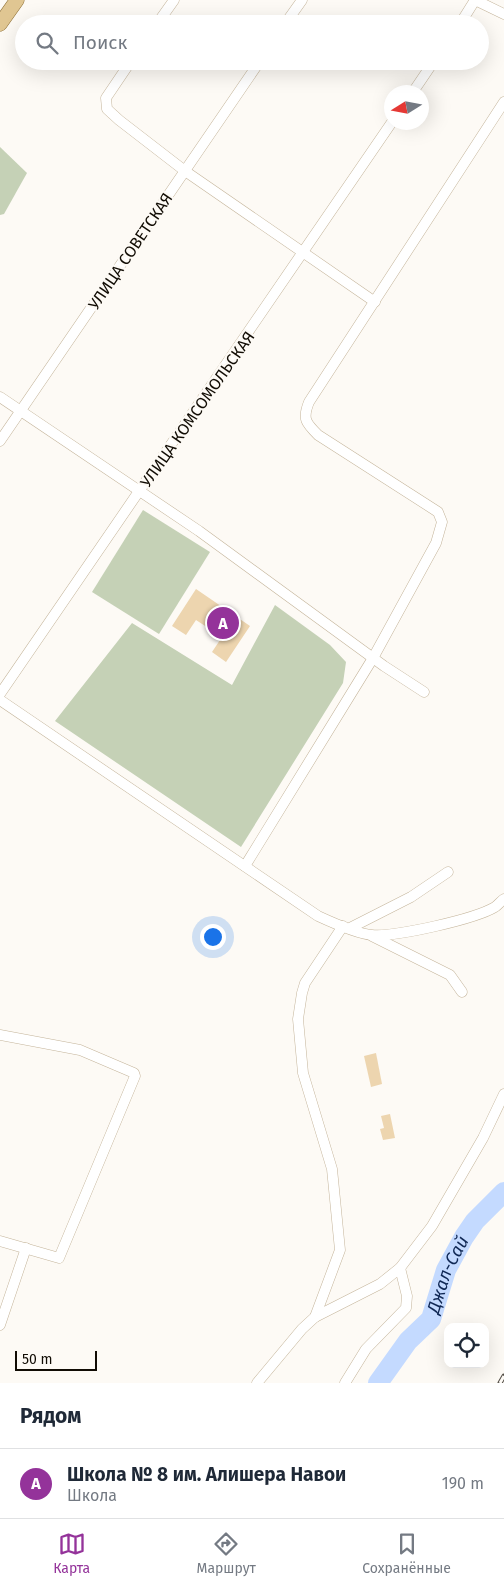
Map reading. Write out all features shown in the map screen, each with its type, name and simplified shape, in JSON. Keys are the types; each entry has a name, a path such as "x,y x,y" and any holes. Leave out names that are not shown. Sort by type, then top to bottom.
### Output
{"main road":[{"path":"0,24 17,0"}],"street":[{"path":"163,15 174,0"},
{"path":"291,15 302,0"},
{"path":"466,15 475,0 504,14"},
{"path":"125,70 106,98 107,108 119,120 185,171 375,302"},
{"name":"УЛИЦА СОВЕТСКАЯ","path":"0,441 254,70"},
{"path":"418,85 428,70"},
{"path":"245,866 373,658 436,543 441,527 438,512 318,435 308,424 305,412 309,402 504,102"},
{"name":"УЛИЦА КОМСОМОЛЬСКАЯ","path":"0,694 387,130"},
{"path":"0,398 199,531 373,658 424,692"},
{"path":"0,700 318,916 371,935 450,975 462,992"},
{"path":"315,1317 340,1250 332,1169 303,1073 298,1019 302,993 305,983 346,927 411,897 448,872"},
{"path":"371,935 395,934 462,919 496,906 504,899"},
{"path":"0,1035 80,1050 135,1076 61,1256 57,1258 0,1241"},
{"path":"256,1383 302,1329 315,1317 380,1284 400,1268 432,1226 483,1138 504,1094"},
{"path":"0,1326 26,1248"},
{"path":"345,1383 366,1349 406,1308 407,1296 400,1268"}],"green space":[{"path":"0,147 27,173 4,214 0,215"},
{"path":"143,510 210,552 159,634 92,592"},
{"path":"275,605 330,645 346,662 343,683 241,847 55,721 132,623 232,685"}],"building":[{"path":"196,589 250,626 226,662 212,652 222,637 196,620 186,635 172,626"},
{"path":"376,1053 382,1084 371,1087 364,1056"},
{"path":"390,1114 395,1138 383,1140 380,1129 384,1128 381,1116"}],"waterway":[{"name":"Джал-Сай","path":"378,1383 408,1341 431,1319 446,1270 464,1237 475,1221 504,1192"}],"railway":[{"path":"500,1383 504,1376"}],"place":[{"name":"Школа № 8 им. Алишера Навои","path":"223,623"}]}
